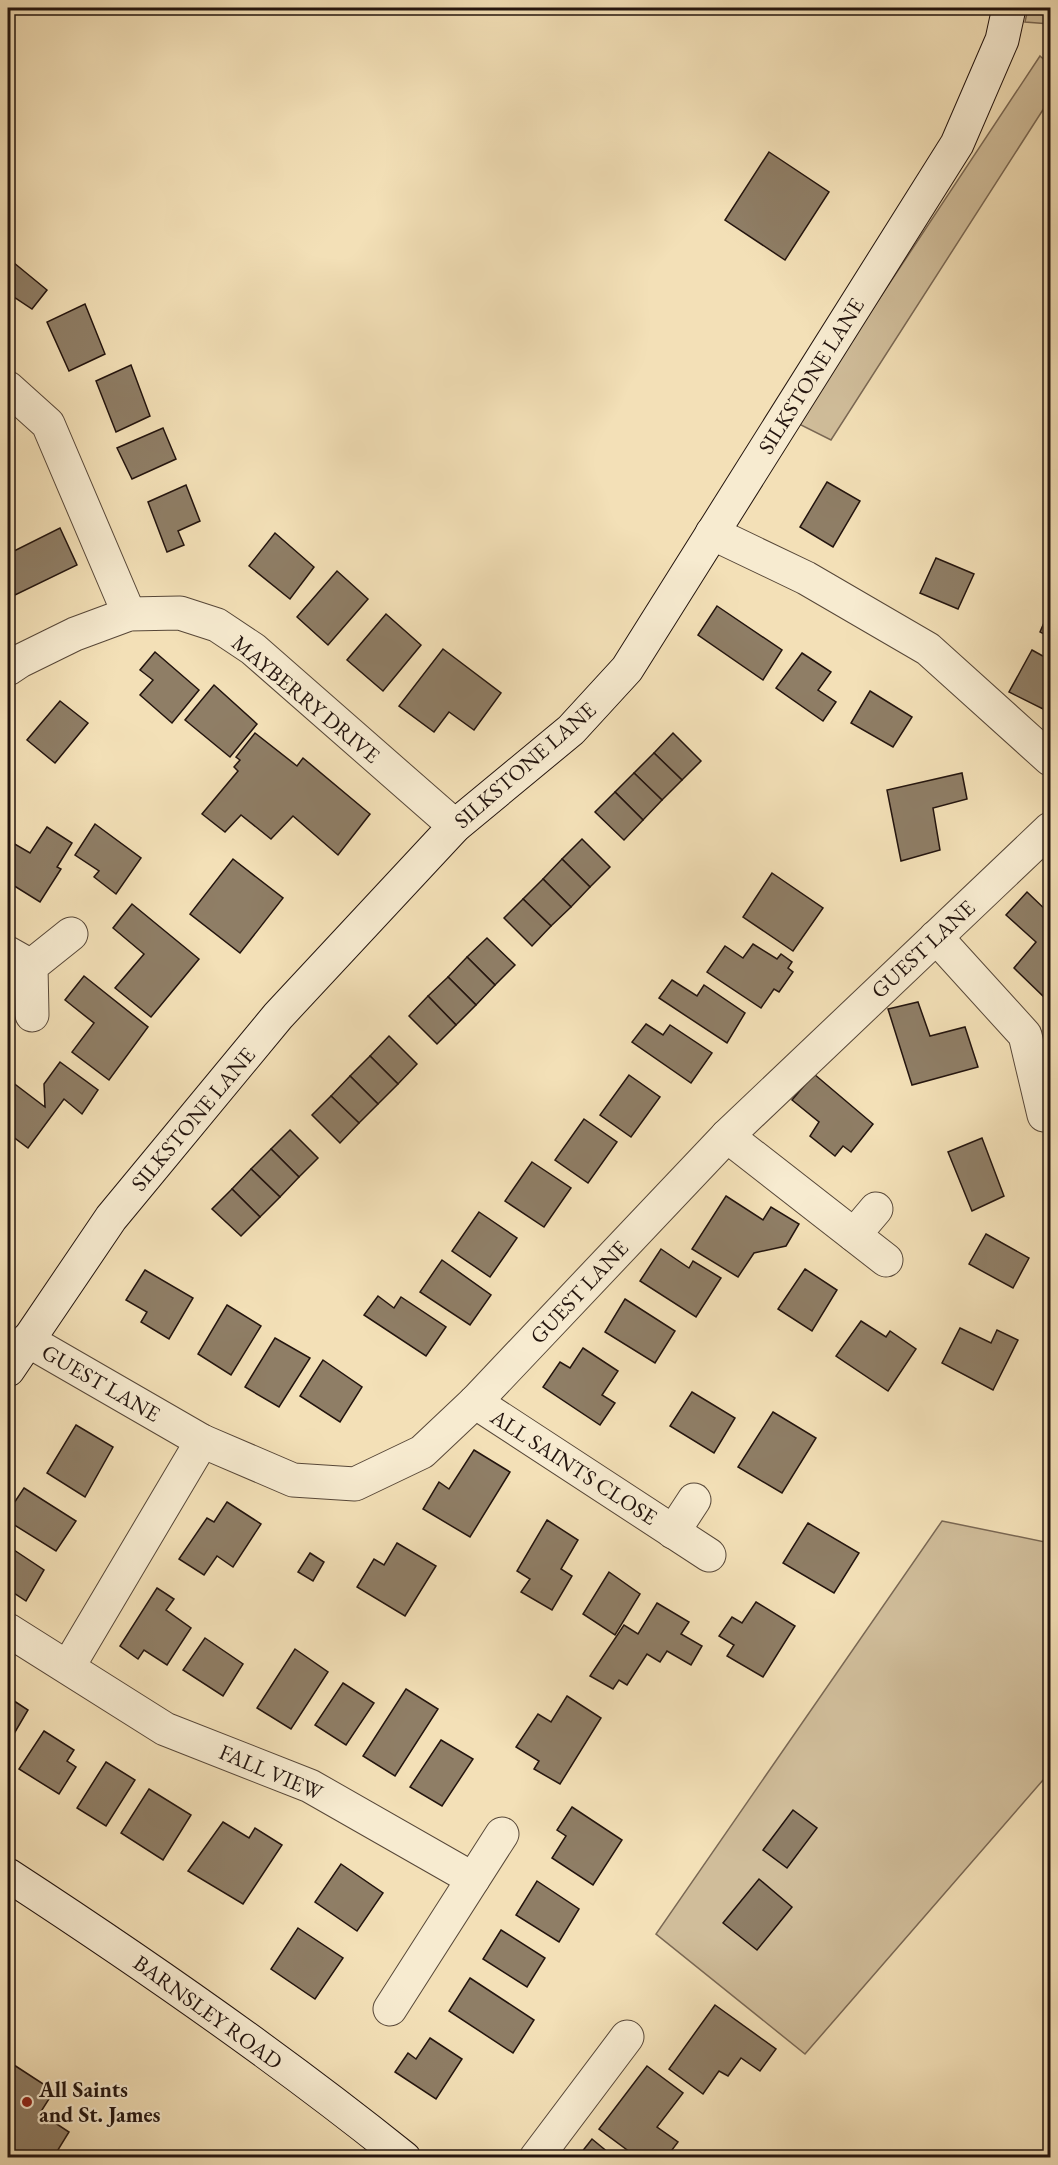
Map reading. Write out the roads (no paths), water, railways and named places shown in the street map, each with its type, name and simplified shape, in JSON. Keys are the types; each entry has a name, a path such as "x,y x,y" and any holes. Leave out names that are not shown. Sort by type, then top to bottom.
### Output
{"street":[{"name":"SILKSTONE LANE","path":"8,1370 111,1218 278,1016 455,826 572,730 634,659 957,144 1002,40 1009,8"},
{"path":"8,388 48,424 129,614"},
{"path":"712,533 806,578 928,649 1050,759"},
{"name":"MAYBERRY DRIVE","path":"8,669 75,634 129,614 180,613 217,625 252,649 455,826"},
{"name":"GUEST LANE","path":"27,1340 202,1441 293,1480 355,1484 422,1452 475,1402 727,1136 1050,829"},
{"path":"32,1015 19,960 71,934"},
{"path":"936,937 1025,1035 1042,1068 1044,1115"},
{"path":"727,1136 886,1260"},
{"path":"854,1235 876,1209"},
{"name":"ALL SAINTS CLOSE","path":"475,1402 709,1555"},
{"path":"68,1667 202,1441"},
{"name":"ALL SAINTS CLOSE","path":"674,1532 694,1500"},
{"name":"FALL VIEW","path":"8,1630 165,1729 310,1785 473,1879"},
{"path":"390,2009 502,1834"},
{"name":"BARNSLEY ROAD","path":"8,1875 137,1961 337,2104 404,2157"},
{"path":"536,2157 627,2037"}],"place":[{"name":"All Saints and St. James","path":"27,2102"}]}
